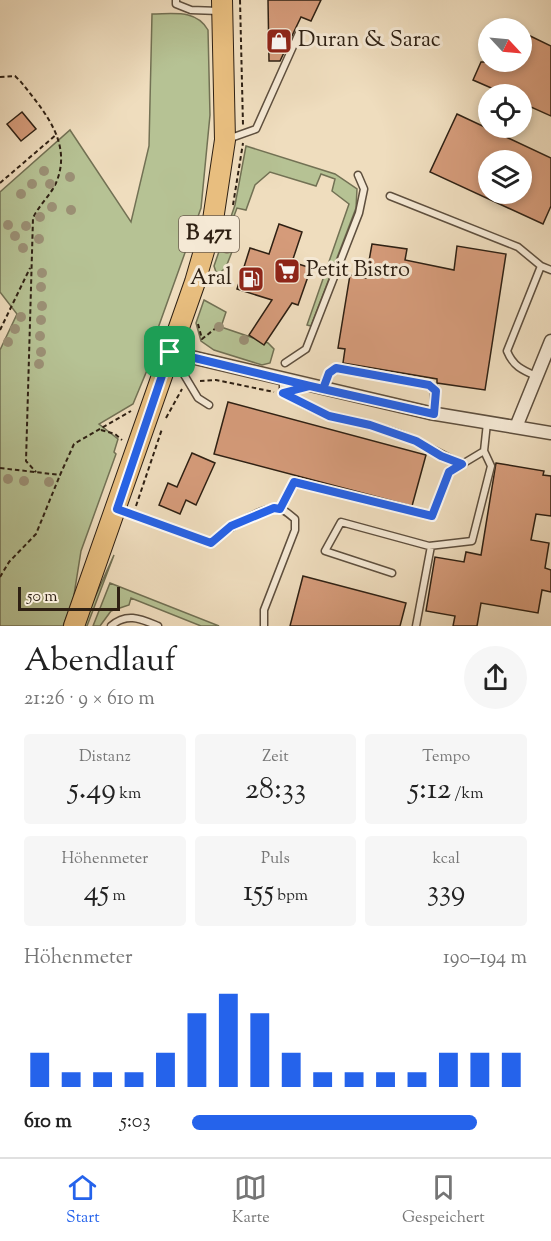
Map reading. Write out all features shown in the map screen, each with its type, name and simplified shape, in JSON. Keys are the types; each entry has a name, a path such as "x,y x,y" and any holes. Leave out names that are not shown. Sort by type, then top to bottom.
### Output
{"main road":[{"name":"B 471","path":"74,626 125,512 157,417 170,352 206,247 215,211 225,140 222,6"}],"street":[{"path":"516,427 551,340"},
{"path":"170,352 434,414 551,433"}],"lane":[{"path":"176,0 176,4 191,10 222,6"},
{"path":"225,140 256,129 299,33"},
{"path":"285,363 306,349 359,213 364,189 358,175"},
{"path":"390,196 518,247 541,266 551,270"},
{"path":"537,376 518,368 510,361 507,351 541,266"},
{"path":"170,352 198,398 209,405"},
{"path":"323,389 329,373 336,368 414,381 434,387 434,414"},
{"path":"283,378 283,393 329,416 370,425 416,441 441,456 462,464"},
{"path":"392,573 324,551 340,522 431,546 472,541 490,466 484,451 487,422"},
{"path":"280,509 294,482 432,516 449,472 484,451"},
{"path":"125,512 211,543 231,526 274,508 280,509 295,519 296,530 264,610 264,626"},
{"path":"416,626 431,546"},
{"path":"111,626 123,618 135,617 158,626"}],"path":[{"path":"0,77 15,76 54,124 62,161 51,193 39,204 33,218 26,461 36,472"},
{"path":"0,183 57,134"},
{"path":"0,330 31,265"},
{"path":"202,339 222,324"},
{"path":"125,512 157,417 182,388 190,383 216,380 283,393"},
{"path":"0,578 9,562 36,534 74,444 134,410 157,417"},
{"path":"101,430 115,434 123,441"},
{"path":"0,468 60,475"}],"green space":[{"path":"152,14 191,16 203,23 208,30 210,115 201,208 157,331 155,351 133,404 99,424 118,439 114,452 116,454 81,551 73,601 63,626 0,626 0,350 17,314 0,292 0,192 70,130 131,222 149,146"},
{"path":"246,146 335,174 357,189 356,208 311,326 307,325 349,204 332,191 335,179 321,174 316,186 270,172 255,185 246,210 237,208 225,240 235,244 226,267 220,273 216,272 214,266 235,205"},
{"path":"204,300 226,312 221,327 268,343 274,349 270,363 262,365 214,350 201,341 196,323"},
{"path":"114,555 87,626 82,626"},
{"path":"110,583 219,626 201,626 131,598 129,605 111,611 100,626 93,626"}],"building":[{"name":"Duran & Sarac","path":"268,0 321,0 311,21 301,17 280,61 269,61"},
{"path":"532,37 551,46 551,116 532,107 532,84 482,84 473,80 478,69 478,72 532,72"},
{"path":"22,112 36,129 21,141 7,124"},
{"path":"457,114 478,124 478,138 508,138 551,158 551,206 543,224 500,204 532,204 532,150 478,150 478,194 430,172"},
{"path":"279,224 302,232 292,262 311,268 298,305 292,303 264,345 249,335 272,300 237,289 250,248 269,254"},
{"path":"372,244 407,249 405,260 454,270 457,246 506,254 485,390 437,383 437,379 343,363 345,349 338,348 350,275 366,278"},
{"path":"228,402 426,455 412,506 214,454"},
{"path":"192,453 215,463 196,505 186,500 180,514 159,505 168,483 177,487"},
{"path":"496,463 544,471 543,475 551,476 551,516 536,514 531,540 549,543 545,568 551,570 551,592 542,590 538,613 481,603 477,626 453,626 455,616 426,611 435,557 464,562 466,552 481,555"},
{"path":"303,576 406,603 400,626 290,626"}],"place":[{"name":"Duran & Sarac","path":"279,41"},
{"name":"Petit Bistro","path":"287,271"},
{"name":"Aral","path":"251,279"}],"route":[{"path":"170,352 117,509 211,543 231,526 274,508 280,509 294,482 432,516 449,472 462,464 441,456 416,441 370,425 329,416 283,393 310,386 323,389 329,373 336,368 429,385 436,391 434,414 323,389 310,386 170,352"}]}
